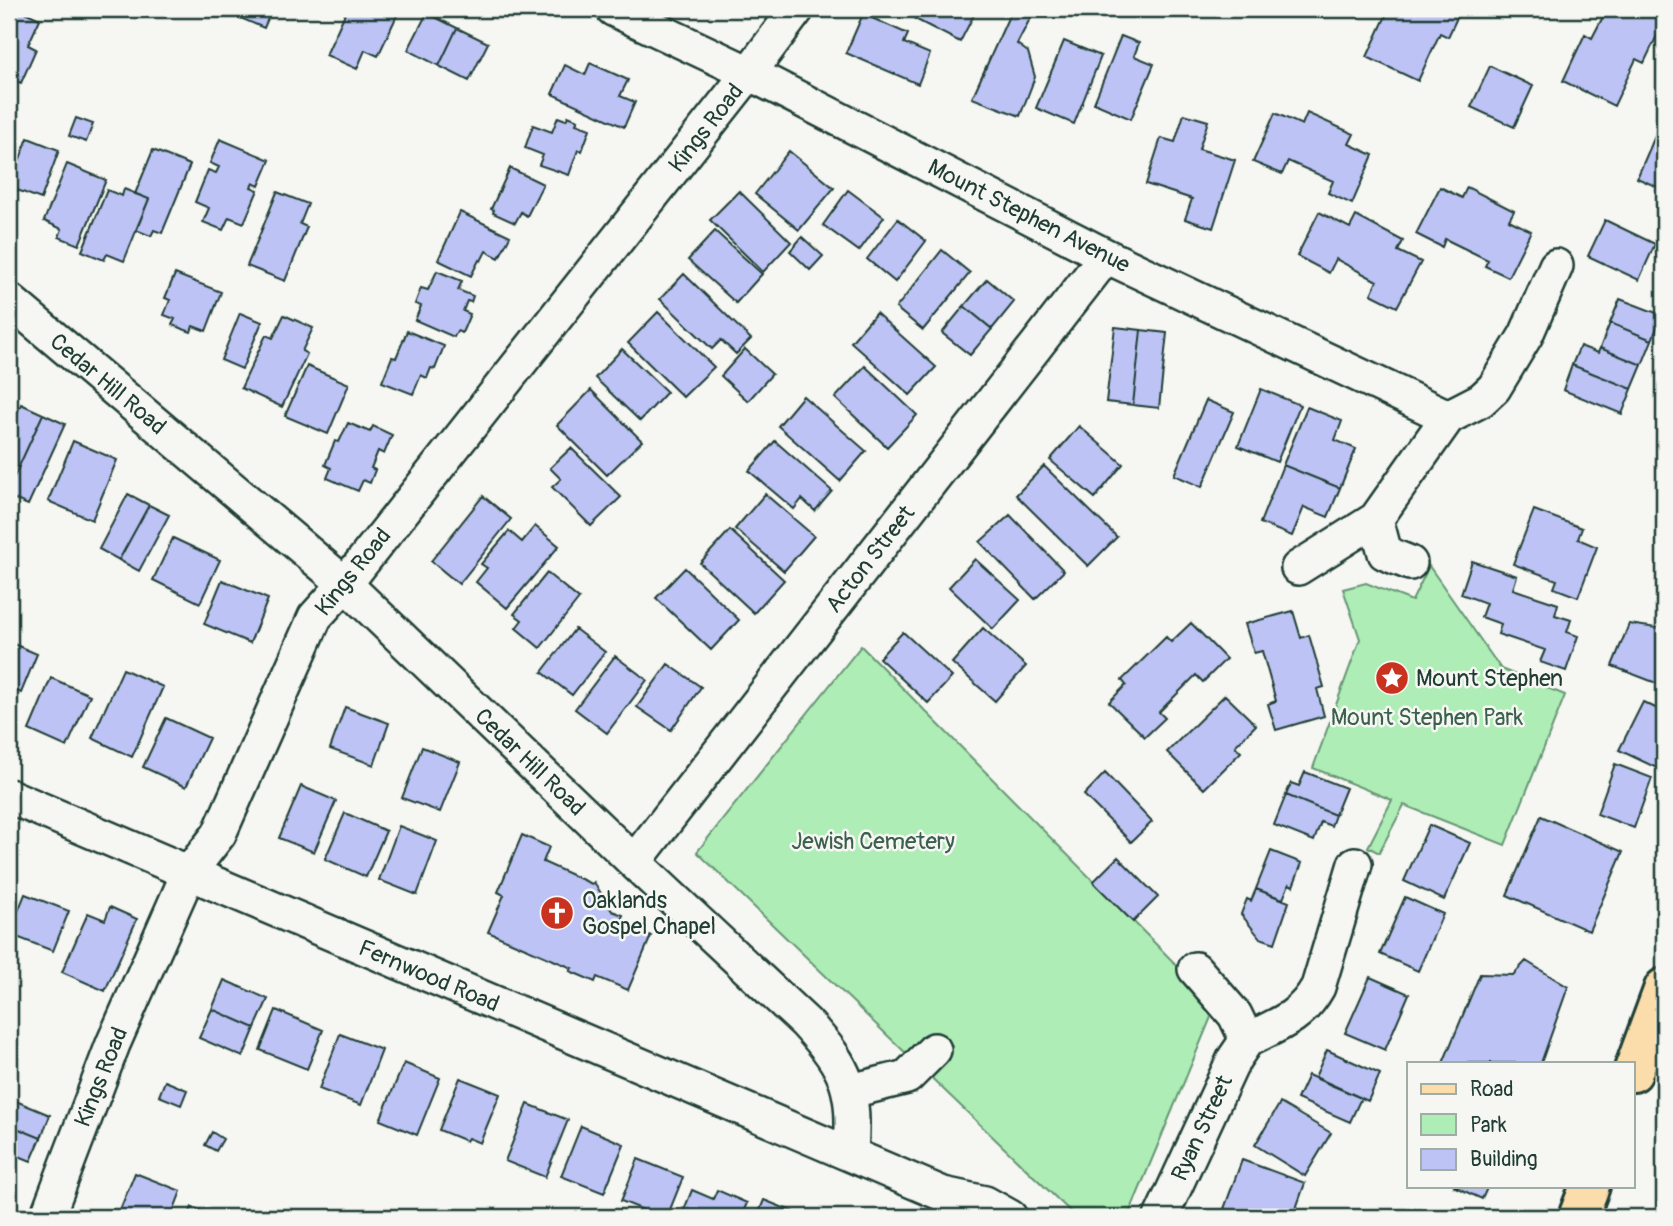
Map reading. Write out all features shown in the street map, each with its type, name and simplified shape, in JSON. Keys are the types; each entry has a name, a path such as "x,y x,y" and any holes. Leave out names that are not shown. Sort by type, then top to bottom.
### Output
{"main road":[{"path":"1634,1069 1664,988"},
{"path":"1578,1217 1589,1188"}],"street":[{"name":"Mount Stephen Avenue","path":"613,9 749,73 1106,256 1448,417"},
{"name":"Kings Road","path":"47,1217 113,1044 188,874 219,834 315,617 345,584 797,9"},
{"name":"Acton Street","path":"634,862 1106,256"},
{"path":"1298,568 1376,519 1448,417 1481,400 1493,388 1526,335 1556,266"},
{"name":"Cedar Hill Road","path":"9,300 345,584 806,1023 831,1050 850,1091 853,1126 851,1153"},
{"path":"1376,519 1385,553 1410,563"},
{"name":"Fernwood Road","path":"9,796 851,1153"},
{"path":"1195,969 1236,1015 1247,1040 1297,1015 1309,1004 1318,987 1355,864"},
{"name":"Ryan Street","path":"1161,1217 1234,1059 1247,1040"},
{"path":"850,1091 907,1077 934,1050"},
{"path":"851,1153 943,1194 985,1203 1010,1217"},
{"path":"943,1194 967,1217"}],"green space":[{"name":"Mount Stephen Park","path":"1429,566 1501,669 1565,695 1505,845 1404,805 1379,853 1368,847 1392,800 1313,768 1360,639 1343,589 1366,583 1412,601"},
{"name":"Jewish Cemetery","path":"861,646 1216,1005 1128,1217 1076,1217 697,852"}],"building":[{"path":"18,9 40,19 28,45 36,49 21,83 9,78 9,18 13,19"},
{"path":"219,9 241,9 238,17"},
{"path":"241,9 272,9 264,28 238,17"},
{"path":"347,9 400,9 378,56 365,50 357,69 326,55"},
{"path":"921,9 977,9 960,42 915,19"},
{"path":"1012,9 1035,9 1017,44 1028,52 1035,77 1020,116 972,98"},
{"path":"1389,9 1396,12 1398,9 1461,9 1448,37 1440,33 1418,81 1367,57"},
{"path":"1607,9 1652,9 1664,15 1664,21 1644,63 1636,59 1614,106 1563,81 1585,34 1592,38"},
{"path":"427,13 457,28 439,66 408,50"},
{"path":"863,14 908,34 904,43 930,54 918,84 846,53"},
{"path":"457,28 488,43 469,81 439,66"},
{"path":"1121,36 1139,43 1134,56 1154,64 1131,119 1094,103"},
{"path":"1064,41 1101,56 1074,124 1036,108"},
{"path":"590,63 628,80 620,96 635,102 624,127 552,94 565,65 585,75"},
{"path":"1490,66 1533,86 1514,127 1471,107"},
{"path":"1275,113 1302,125 1307,113 1354,134 1349,144 1373,155 1352,204 1328,193 1333,181 1288,161 1282,174 1253,162"},
{"path":"1184,114 1208,121 1199,149 1235,160 1213,228 1185,219 1192,199 1146,184 1161,138 1175,142"},
{"path":"568,116 578,120 576,124 590,129 582,151 578,150 569,175 539,165 543,155 525,148 533,125 552,132 558,117 566,120"},
{"path":"76,118 93,124 86,142 69,136"},
{"path":"1658,129 1664,132 1664,190 1637,178"},
{"path":"28,138 59,150 41,199 9,187"},
{"path":"220,139 270,160 259,186 253,183 251,187 258,190 244,223 229,217 223,230 203,222 209,208 195,202 208,170 216,173 219,167 210,163"},
{"path":"153,150 190,165 162,233 154,230 151,236 136,230 149,199 135,194"},
{"path":"789,151 834,188 799,230 755,194"},
{"path":"67,164 106,180 79,245 59,237 62,229 44,221"},
{"path":"510,168 543,184 527,216 521,212 515,223 493,213 494,210 491,209"},
{"path":"1440,187 1462,198 1467,187 1514,211 1509,220 1531,231 1508,277 1485,266 1488,260 1445,239 1442,247 1416,234"},
{"path":"124,189 149,199 124,261 107,254 104,260 82,251 107,190 122,196"},
{"path":"848,190 884,217 859,251 823,225"},
{"path":"739,191 791,242 763,272 710,220"},
{"path":"277,192 308,204 300,224 307,227 285,281 247,266"},
{"path":"460,212 510,236 499,258 486,251 471,276 438,260"},
{"path":"1319,212 1350,228 1356,216 1403,241 1398,251 1421,262 1397,307 1371,294 1377,281 1336,259 1329,273 1297,256"},
{"path":"898,219 926,241 895,282 867,259"},
{"path":"1605,220 1655,244 1639,280 1588,256"},
{"path":"715,231 762,274 736,303 688,260"},
{"path":"802,237 823,256 810,270 790,251"},
{"path":"942,250 970,273 923,330 896,308"},
{"path":"437,271 462,281 458,290 473,296 471,302 467,301 463,311 470,314 462,333 457,331 454,337 415,320 421,306 415,304 421,288 428,290"},
{"path":"175,274 221,292 206,331 193,326 191,332 172,325 175,319 164,315 170,300 165,298"},
{"path":"684,274 751,339 736,354 721,340 712,349 660,299"},
{"path":"987,279 1014,302 992,329 964,306"},
{"path":"1620,299 1662,315 1652,340 1610,323"},
{"path":"964,306 992,329 970,355 942,333"},
{"path":"658,312 714,367 683,397 628,343"},
{"path":"240,313 262,322 242,369 221,360"},
{"path":"876,313 936,367 910,395 851,342"},
{"path":"284,315 313,328 302,351 307,354 282,407 241,388 266,335 273,338"},
{"path":"1610,323 1652,340 1642,365 1600,348"},
{"path":"1115,327 1141,330 1133,405 1106,402"},
{"path":"1141,330 1167,333 1159,408 1133,405"},
{"path":"407,331 444,346 435,369 431,368 427,378 421,375 413,394 382,382"},
{"path":"1580,346 1598,353 1600,348 1642,365 1632,389 1572,365"},
{"path":"622,349 667,392 640,421 595,378"},
{"path":"745,349 772,374 748,401 721,376"},
{"path":"1572,365 1632,389 1622,414 1563,390"},
{"path":"307,366 349,384 328,434 285,416"},
{"path":"865,366 917,415 887,447 835,398"},
{"path":"1261,389 1300,405 1277,462 1238,446"},
{"path":"591,390 642,441 607,475 557,425"},
{"path":"803,396 866,451 840,481 778,426"},
{"path":"1206,400 1234,412 1202,487 1174,475"},
{"path":"21,404 43,414 9,488 9,430"},
{"path":"1307,407 1342,421 1335,440 1356,449 1340,488 1283,465"},
{"path":"43,414 65,424 28,505 9,497 9,488"},
{"path":"348,423 370,432 373,426 392,435 384,454 378,451 371,468 375,470 370,483 363,480 358,491 327,478 331,468 325,465 335,441 339,442"},
{"path":"1079,426 1123,464 1095,498 1050,460"},
{"path":"73,441 117,460 92,520 48,501"},
{"path":"775,441 832,491 815,511 802,499 794,509 749,471"},
{"path":"571,448 621,497 591,526 552,487 561,479 550,468"},
{"path":"1283,465 1340,488 1328,517 1304,507 1292,536 1260,523"},
{"path":"1044,466 1117,537 1088,566 1016,495"},
{"path":"128,494 149,505 119,560 99,549"},
{"path":"765,494 814,536 784,571 735,529"},
{"path":"483,496 511,519 459,584 431,561"},
{"path":"149,505 169,515 139,571 119,560"},
{"path":"1534,510 1582,528 1578,539 1597,547 1578,597 1554,588 1557,580 1513,564"},
{"path":"1010,515 1064,571 1035,599 980,542"},
{"path":"535,526 559,546 507,608 476,582 487,568 481,564 509,531 522,542"},
{"path":"730,530 784,580 754,613 700,563"},
{"path":"173,538 220,560 200,603 153,580"},
{"path":"975,559 1020,600 993,629 949,587"},
{"path":"1472,561 1517,576 1513,589 1558,604 1555,615 1571,620 1567,632 1578,636 1566,671 1540,662 1545,650 1498,634 1501,624 1481,617 1486,603 1461,594"},
{"path":"685,568 739,620 711,650 656,598"},
{"path":"547,573 579,599 540,648 516,628 522,620 514,614"},
{"path":"222,580 268,599 250,643 204,624"},
{"path":"1293,611 1301,638 1309,635 1324,687 1317,689 1324,716 1276,730 1268,704 1276,701 1262,651 1254,653 1245,624"},
{"path":"1191,623 1226,659 1203,682 1196,675 1159,712 1165,718 1145,737 1109,702 1126,685 1122,680 1166,637 1171,642"},
{"path":"1629,624 1664,629 1664,686 1612,666"},
{"path":"983,628 1026,666 995,701 952,663"},
{"path":"575,629 605,652 572,695 542,672"},
{"path":"903,632 952,677 928,703 879,658"},
{"path":"9,642 37,654 21,693 9,688"},
{"path":"615,656 647,680 607,733 575,709"},
{"path":"668,664 701,687 671,730 637,707"},
{"path":"123,669 163,687 132,757 92,738"},
{"path":"51,678 90,695 67,747 29,730"},
{"path":"1225,695 1256,725 1235,746 1241,752 1204,789 1167,752"},
{"path":"1643,702 1664,712 1663,771 1619,750"},
{"path":"345,707 389,723 374,765 330,749"},
{"path":"166,718 209,738 186,787 143,767"},
{"path":"422,747 460,762 440,812 402,798"},
{"path":"1615,764 1652,778 1634,828 1597,814"},
{"path":"1305,772 1346,788 1335,815 1286,795 1291,783 1299,786"},
{"path":"1105,773 1152,822 1131,842 1084,795"},
{"path":"301,786 336,801 314,852 279,838"},
{"path":"1286,795 1335,815 1331,826 1321,822 1314,841 1274,825"},
{"path":"345,813 386,831 366,877 325,859"},
{"path":"1541,816 1623,852 1589,931 1507,895"},
{"path":"1429,825 1470,843 1444,900 1404,881"},
{"path":"399,826 437,841 417,895 379,880"},
{"name":"Oaklands Gospel Chapel","path":"522,835 549,847 543,862 592,884 594,882 612,911 623,915 620,922 651,936 628,990 597,977 595,982 570,971 572,968 488,932 504,895 498,892"},
{"path":"1271,851 1302,863 1293,886 1289,884 1283,899 1256,889"},
{"path":"1118,857 1158,897 1133,922 1093,882"},
{"path":"1256,889 1289,902 1275,943 1260,938 1241,914 1247,899 1251,901"},
{"path":"25,894 69,911 53,951 9,934"},
{"path":"1405,897 1443,914 1418,971 1380,954"},
{"path":"110,907 137,919 105,991 62,972 88,913 105,920"},
{"path":"1526,961 1568,987 1541,1062 1443,1062 1480,974 1513,975"},
{"path":"1370,977 1409,994 1385,1050 1345,1033"},
{"path":"224,980 268,999 255,1028 212,1009"},
{"path":"212,1009 255,1028 243,1057 199,1038"},
{"path":"276,1010 323,1030 307,1069 260,1050"},
{"path":"340,1034 382,1050 361,1105 319,1089"},
{"path":"1327,1050 1380,1074 1368,1101 1315,1077"},
{"path":"404,1063 440,1078 417,1135 380,1120"},
{"path":"1308,1075 1361,1098 1350,1122 1297,1099"},
{"path":"460,1078 500,1094 480,1143 468,1138 466,1141 439,1130"},
{"path":"165,1081 187,1090 181,1105 159,1096"},
{"path":"11,1099 50,1115 41,1138 9,1125"},
{"path":"1280,1103 1331,1133 1305,1176 1255,1145"},
{"path":"528,1104 568,1120 545,1177 505,1161"},
{"path":"9,1125 41,1138 31,1161 9,1152"},
{"path":"581,1126 624,1144 604,1193 561,1176"},
{"path":"212,1132 223,1139 216,1151 205,1145"},
{"path":"638,1159 683,1177 667,1217 621,1201"},
{"path":"1242,1160 1305,1183 1293,1217 1247,1217 1224,1209"},
{"path":"135,1173 181,1191 171,1217 117,1217"},
{"path":"1457,1188 1487,1188 1482,1199"},
{"path":"692,1190 713,1199 717,1190 747,1203 741,1217 681,1217"},
{"path":"764,1200 806,1217 757,1217"},
{"path":"192,1207 218,1217 188,1217"}],"place":[{"name":"Mount Stephen","path":"1392,678"},
{"name":"Oaklands Gospel Chapel","path":"557,913"}]}
